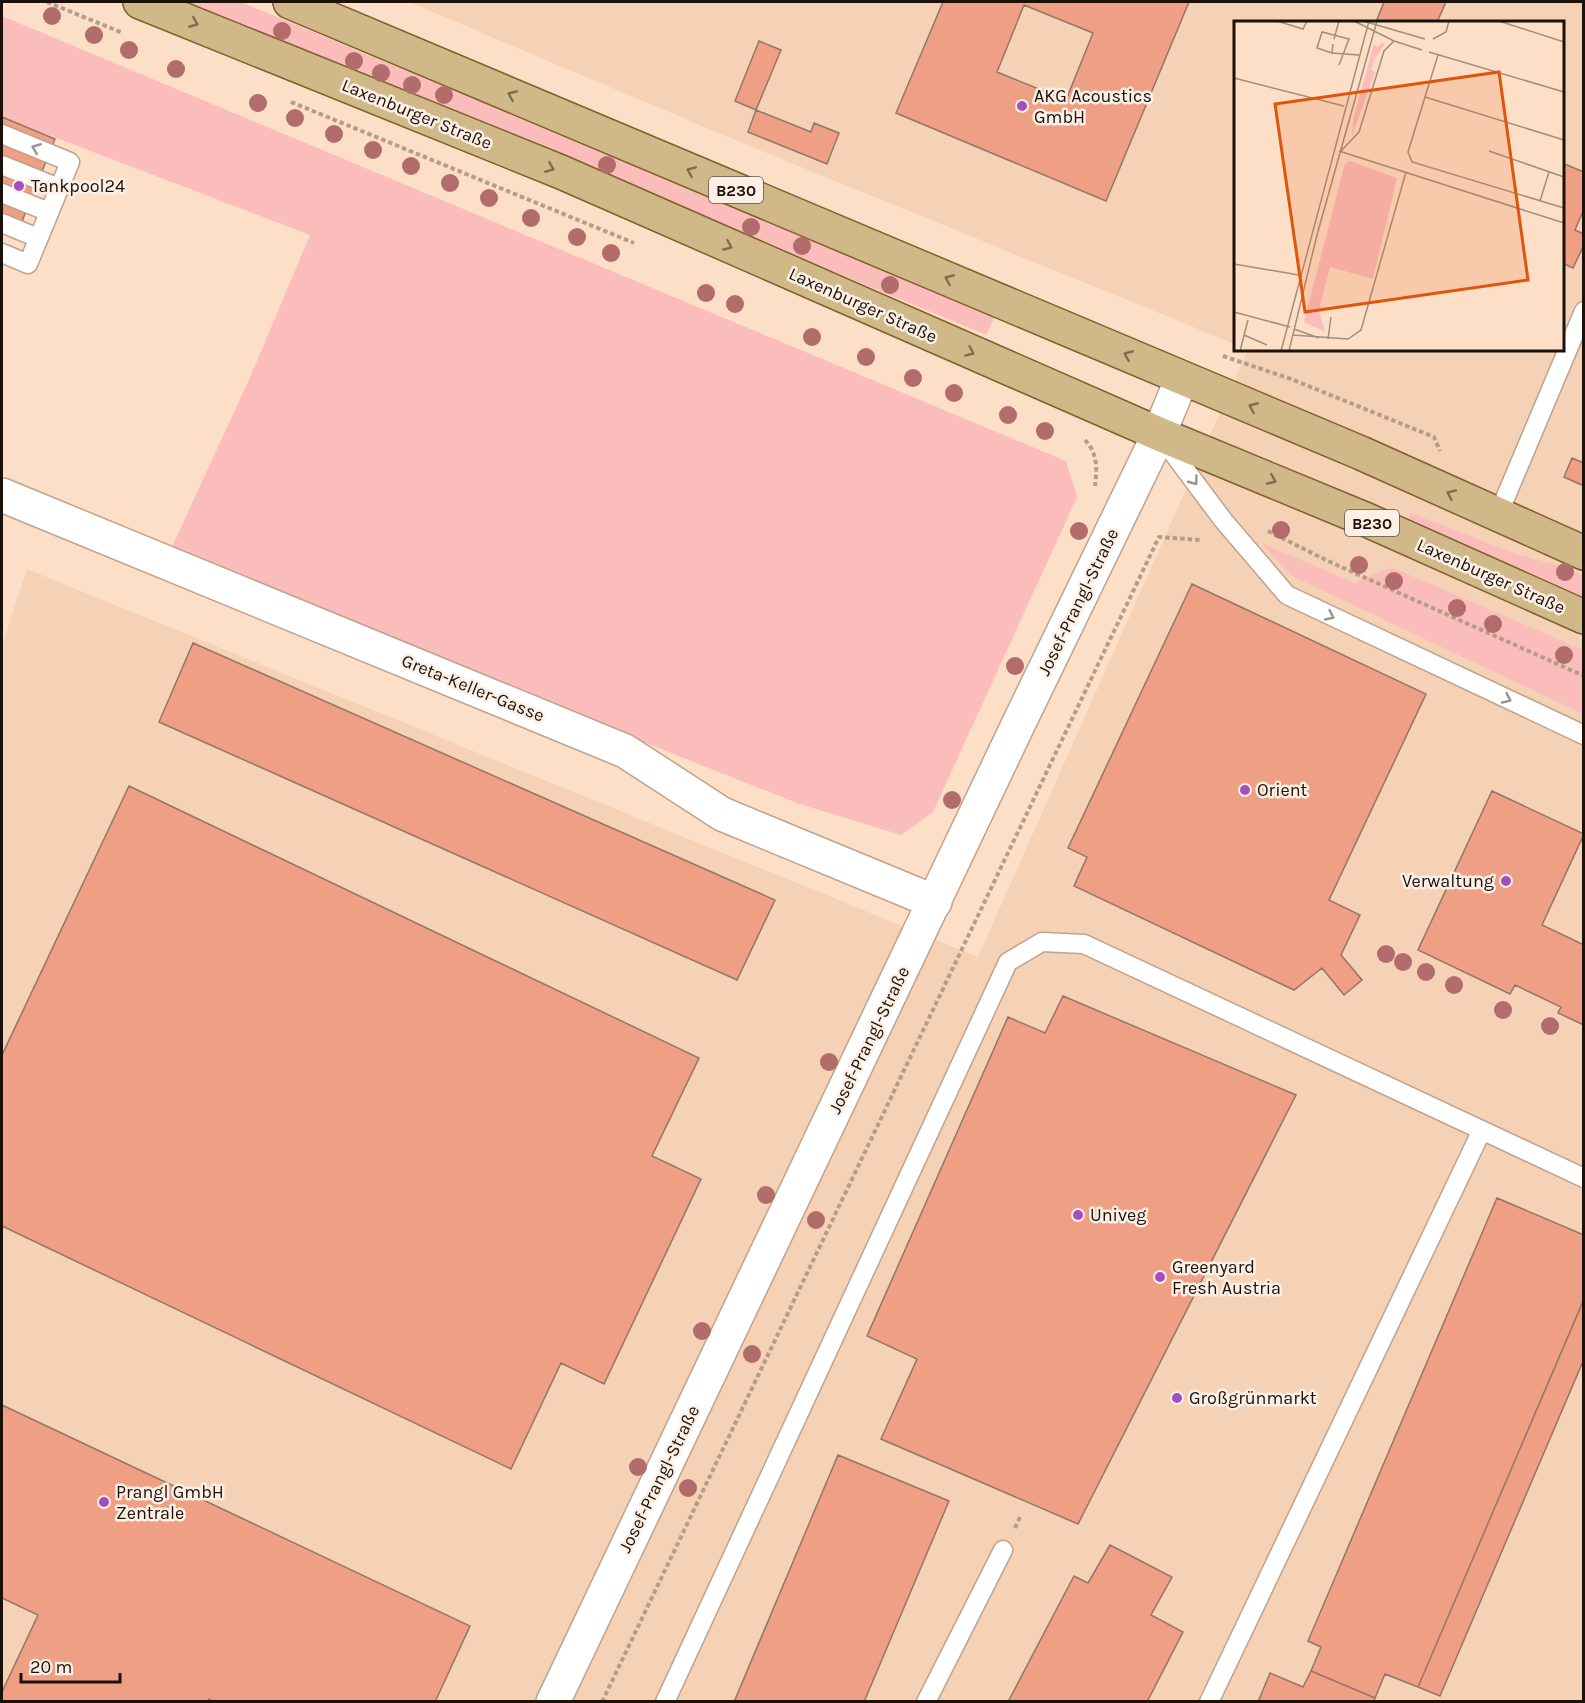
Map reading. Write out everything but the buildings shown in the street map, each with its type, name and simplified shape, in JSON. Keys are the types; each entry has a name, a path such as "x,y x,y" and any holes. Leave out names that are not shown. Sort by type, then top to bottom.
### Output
{"main road":[{"name":"Laxenburger Straße","path":"140,2 561,172 1159,434 1366,520 1584,617"},
{"name":"B230","path":"290,2 1361,453 1584,553"}],"street":[{"name":"Josef-Prangl-Straße","path":"553,1701 1159,434 1182,378"},
{"name":"Greta-Keller-Gasse","path":"2,495 625,751 722,814 935,902"}],"lane":[{"path":"2,134 70,162 28,264 2,253"},
{"path":"2,165 59,188"},
{"path":"2,193 49,212"},
{"path":"2,223 38,238"},
{"path":"1498,515 1584,311"},
{"path":"1159,434 1223,520 1287,595 1584,735"},
{"path":"665,1701 1008,962 1042,942 1084,944 1584,1178"},
{"path":"1209,1701 1482,1130"},
{"path":"926,1701 1004,1550"}],"path":[{"path":"47,2 124,33"},
{"path":"290,102 643,247"},
{"path":"1082,437 1090,446 1097,461 1092,493"},
{"path":"1261,528 1328,561 1584,676"},
{"path":"602,1701 1159,537 1200,540"}],"shaded area":[{"path":"186,2 241,2 995,316 986,335"},
{"path":"409,2 1583,2 1583,1701 2,1702 2,646 27,569 978,957 1248,351 1564,351 1564,21 1234,21 1234,344 747,145"},
{"path":"2,16 1066,461 1077,497 933,812 901,835 797,803 573,714 172,547 251,375 310,235 2,117"},
{"path":"1411,513 1515,554 1558,565 1583,576 1583,596 1408,519"},
{"path":"1261,543 1355,583 1391,567 1583,650 1583,714 1292,576"}],"place":[{"name":"AKG Acoustics GmbH","path":"1022,106"},
{"name":"Tankpool24","path":"19,186"},
{"name":"Orient","path":"1245,790"},
{"name":"Verwaltung","path":"1506,881"},
{"name":"Univeg","path":"1078,1215"},
{"name":"Greenyard Fresh Austria","path":"1160,1277"},
{"name":"Großgrünmarkt","path":"1177,1398"},
{"name":"Prangl GmbH Zentrale","path":"104,1502"}]}
